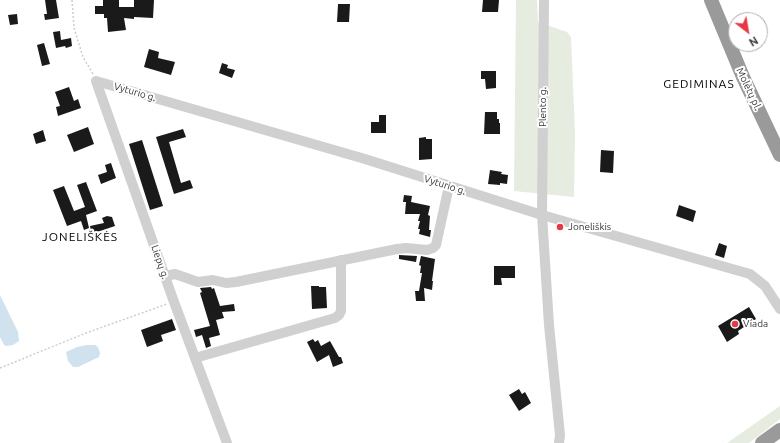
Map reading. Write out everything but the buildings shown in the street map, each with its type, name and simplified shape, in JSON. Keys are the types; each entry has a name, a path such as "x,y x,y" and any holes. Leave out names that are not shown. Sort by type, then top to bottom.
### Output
{"highway":[{"name":"Molėtų pl.","path":"711,0 780,155"},
{"path":"762,443 780,430"}],"street":[{"name":"Plento g.","path":"544,0 542,215 549,325 560,435 559,443"},
{"name":"Vyturio g.","path":"96,81 364,158 542,215 750,274 765,286 780,309"},
{"name":"Liepų g.","path":"96,81 174,302 227,443"},
{"path":"165,276 175,274 198,282 214,280 226,283 406,248 427,250 436,245 449,186"},
{"path":"195,358 335,318 341,311 341,260"}],"path":[{"path":"72,0 74,28 83,56 96,81"},
{"path":"0,368 86,333 174,302"}],"shaded area":[{"path":"516,0 537,0 538,22 567,32 571,37 575,134 574,197 514,191"},
{"path":"780,406 780,419 749,443 727,443"}],"water":[{"path":"0,295 18,332 19,341 13,345 4,345 0,337"},
{"path":"95,345 98,347 100,353 99,357 78,367 73,367 68,361 66,352 77,347"}],"place":[{"name":"Joneliškis","path":"560,227"},
{"name":"Viada","path":"735,324"}],"district":[{"name":"GEDIMINAS","path":"699,84"},
{"name":"JONELIŠKĖS","path":"80,237"}]}
